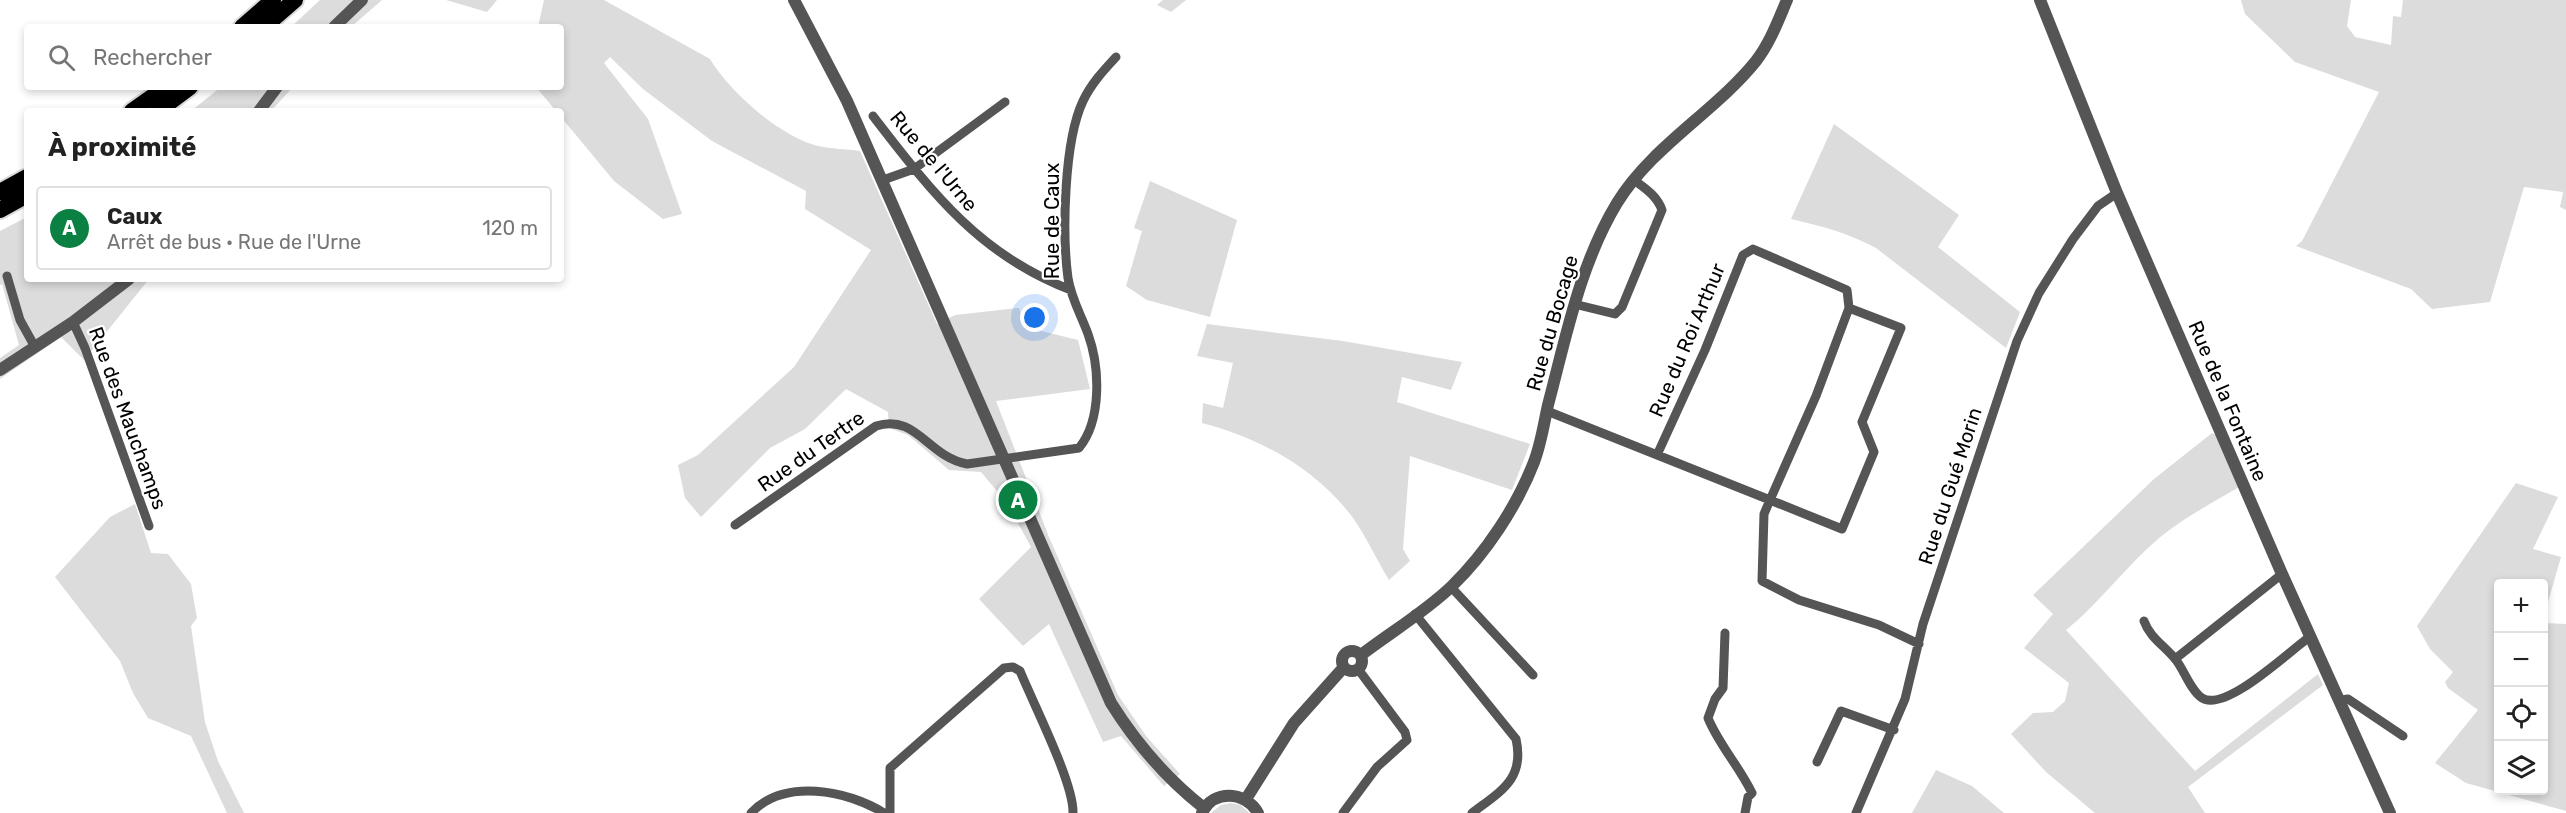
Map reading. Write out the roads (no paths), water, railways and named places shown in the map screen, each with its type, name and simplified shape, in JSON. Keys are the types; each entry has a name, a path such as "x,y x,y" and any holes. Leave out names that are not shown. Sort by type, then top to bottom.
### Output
{"highway":[{"path":"245,24 273,0"},
{"path":"267,24 295,0"},
{"path":"136,108 162,90"},
{"path":"162,108 186,90"},
{"path":"0,192 24,179"},
{"path":"0,210 24,197"}],"street":[{"path":"337,24 362,0"},
{"path":"794,0 833,73 883,180 1111,703 1137,742 1203,811 1223,796 1235,796 1246,800 1258,813"},
{"name":"Rue du Bocage","path":"1361,655 1451,587 1477,557 1516,500 1534,461 1575,304 1598,237 1617,202 1634,180 1688,124 1747,71 1771,37 1787,0"},
{"name":"Rue de la Fontaine","path":"2040,0 2118,193 2282,574 2341,700 2390,813"},
{"name":"Rue de Caux","path":"1071,290 1068,276 1066,202 1071,146 1082,102 1094,81 1116,57"},
{"path":"261,108 276,90"},
{"path":"883,180 914,170 1005,102"},
{"name":"Rue de l'Urne","path":"873,116 947,209 986,243 1049,282 1071,290"},
{"path":"1575,304 1615,314 1622,307 1662,210 1655,196 1634,180"},
{"name":"Rue du Gué Morin","path":"1856,813 1905,699 1919,644 2017,341 2038,293 2073,239 2098,206 2118,193"},
{"name":"Rue du Roi Arthur","path":"1657,454 1705,350 1743,255 1753,249 1847,290 1849,308"},
{"path":"7,276 20,320 35,347"},
{"path":"0,370 73,322 125,282"},
{"path":"1006,460 1079,448 1088,437 1096,396 1095,374 1089,336 1071,290"},
{"path":"1547,411 1657,454 1770,500 1842,529 1874,452 1862,422 1901,328 1849,308 1816,396 1770,500 1764,514 1762,582 1799,600 1879,625 1919,644"},
{"name":"Rue des Mauchamps","path":"73,322 85,348 149,526"},
{"name":"Rue du Tertre","path":"735,525 876,426 891,421 906,426 951,461 967,465 1006,460"},
{"path":"2175,659 2282,574"},
{"path":"1451,587 1533,675"},
{"path":"1415,614 1516,739 1519,754 1515,775 1510,783 1473,813"},
{"path":"2144,621 2148,632 2175,659 2201,697 2214,702 2226,698 2255,679 2311,636"},
{"path":"1725,633 1723,688 1708,718 1715,735 1730,752 1752,793 1748,797 1744,813"},
{"path":"1352,650 1361,655 1362,664 1358,669 1352,671 1344,667 1342,657 1346,652 1352,650"},
{"path":"890,813 890,768 1004,668 1013,667 1020,671 1067,784 1073,804 1073,813"},
{"path":"1246,800 1294,723 1344,667"},
{"path":"1343,813 1377,767 1407,740 1405,732 1358,669"},
{"path":"2341,700 2348,699 2403,736"},
{"path":"1817,762 1841,711 1893,730"},
{"path":"751,813 779,795 806,790 858,800 884,813"}],"place":[{"name":"Caux","path":"1018,500"}]}
